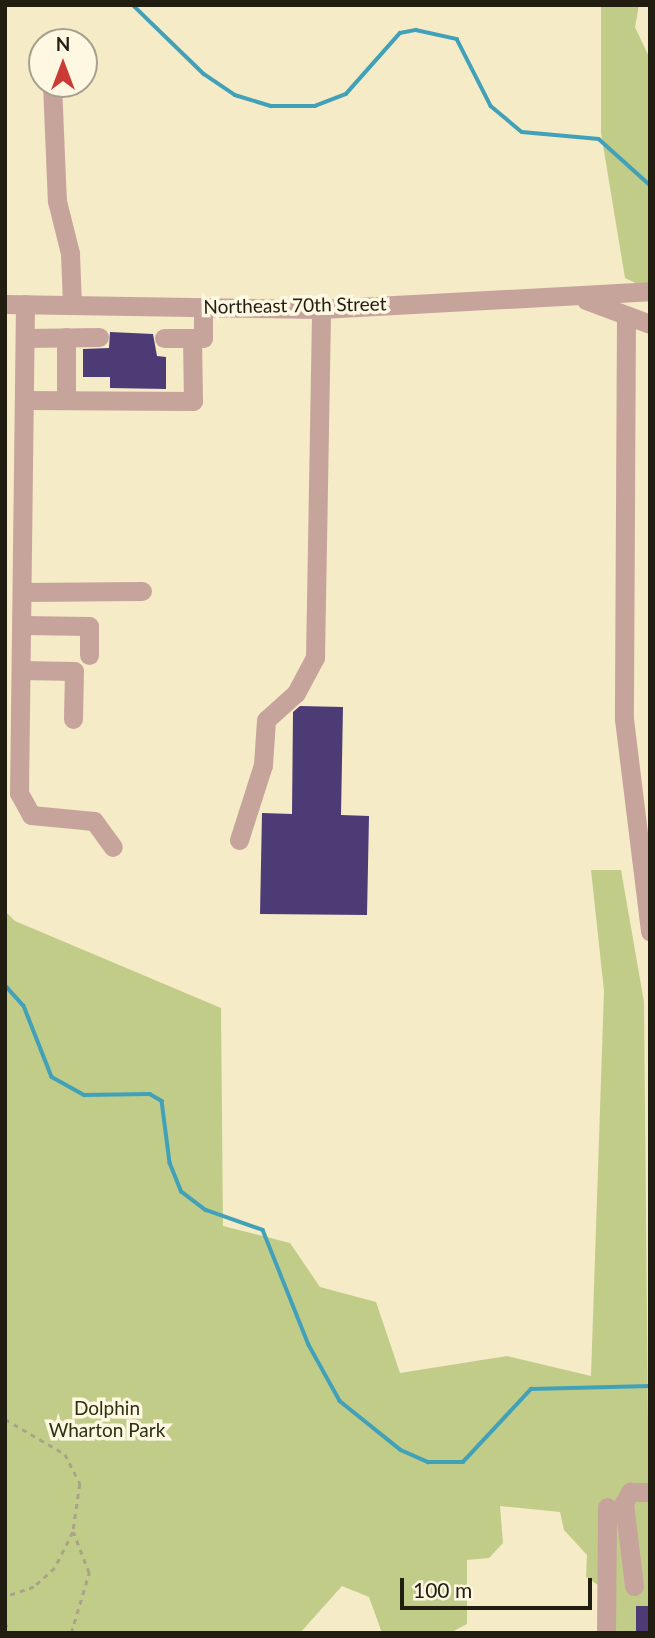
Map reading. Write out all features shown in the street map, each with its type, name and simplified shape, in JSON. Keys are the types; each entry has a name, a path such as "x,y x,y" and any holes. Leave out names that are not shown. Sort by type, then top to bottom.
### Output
{"street":[{"path":"53,98 57,201 70,253 72,305"},
{"name":"Northeast 70th Street","path":"5,304 321,309 585,300 650,291"},
{"path":"585,300 650,324"},
{"path":"25,304 22,805 45,820 94,821 113,847"},
{"path":"164,338 203,338 203,307"},
{"path":"239,840 263,765 266,720 296,693 315,657 321,309"},
{"path":"626,316 624,719 650,930"},
{"path":"66,337 66,399"},
{"path":"25,338 99,337"},
{"path":"25,400 193,401 192,338"},
{"path":"22,592 142,591"},
{"path":"22,625 89,626 89,654"},
{"path":"21,670 74,671 73,719"},
{"path":"606,1586 642,1586 626,1497 650,1492"},
{"path":"606,1633 607,1507"}],"path":[{"path":"5,1419 71,1462 80,1484 73,1532 45,1578 5,1597"},
{"path":"71,1633 89,1573 73,1532"}],"green space":[{"path":"601,5 639,5 635,27 650,59 650,290 625,278 601,133"},
{"name":"Dolphin Wharton Park","path":"591,870 621,870 644,1002 650,1633 611,1633 611,1594 586,1577 587,1555 564,1530 560,1512 500,1506 503,1543 489,1558 467,1560 467,1624 450,1633 382,1633 369,1597 342,1586 300,1633 5,1633 5,911 15,921 221,1008 223,1226 290,1243 320,1287 376,1302 400,1373 507,1356 591,1376 604,991"}],"building":[{"path":"110,332 153,334 157,356 166,357 166,389 110,388 110,377 83,377 83,349 109,348"},
{"path":"300,706 343,707 341,815 369,816 367,915 260,914 262,813 292,814 293,712"},
{"path":"636,1606 650,1606 650,1631 636,1631"}],"waterway":[{"path":"133,5 204,74 235,95 271,106 315,106 346,94 400,33 416,30 457,39 491,106 522,132 599,139 650,185"},
{"path":"5,985 24,1006 52,1077 84,1095 150,1094 162,1101 170,1163 182,1192 206,1210 263,1230 309,1345 340,1401 401,1450 428,1462 463,1462 531,1389 650,1386"}]}
